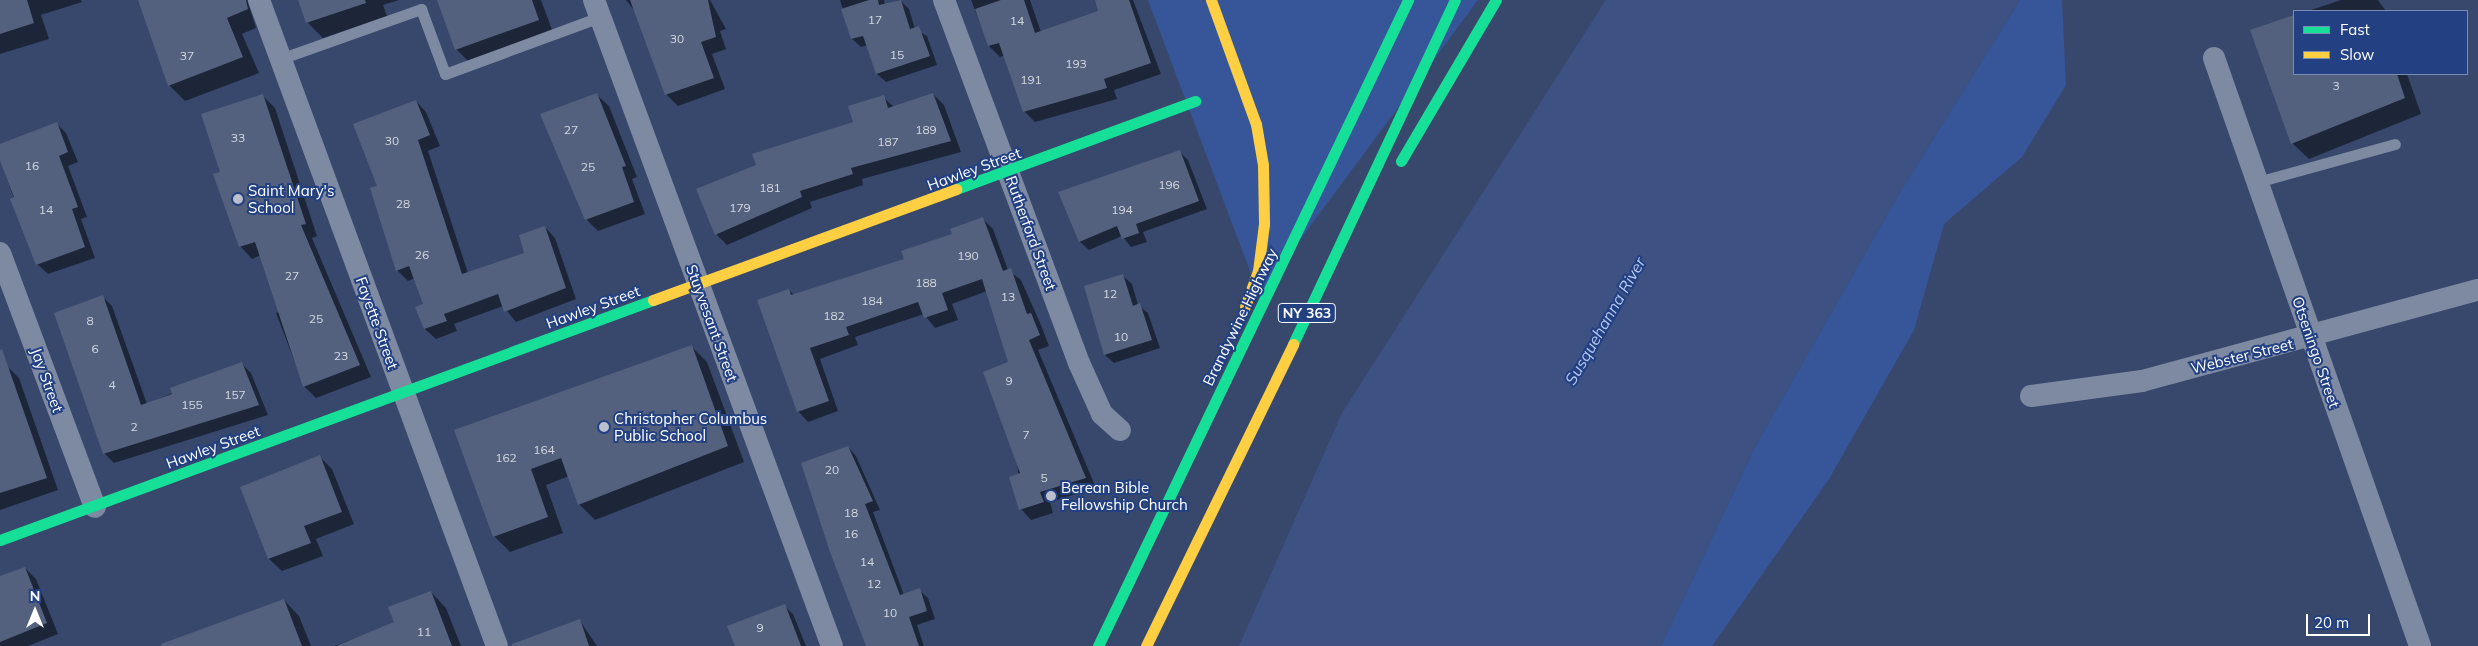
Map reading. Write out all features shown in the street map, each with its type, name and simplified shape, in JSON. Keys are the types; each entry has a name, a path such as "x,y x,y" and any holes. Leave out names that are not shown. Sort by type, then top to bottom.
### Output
{"main road":[{"path":"1193,450 1258,271 1264,224 1263,165 1256,124 1211,0"},
{"name":"Brandywine Highway","path":"1099,643 1408,0"},
{"name":"NY 363","path":"1146,646 1423,75 1454,0"},
{"path":"1395,172 1441,87 1496,0"},
{"name":"Hawley Street","path":"0,540 1009,172 1196,101"},
{"path":"1317,293 1374,204"}],"street":[{"name":"Fayette Street","path":"259,0 497,646"},
{"name":"Rutherford Street","path":"944,0 1079,363 1102,414 1120,430"},
{"name":"Stuyvesant Street","path":"597,8 832,646"},
{"name":"Otseningo Street","path":"2214,58 2420,646"},
{"name":"Jay Street","path":"0,253 94,507"},
{"name":"Webster Street","path":"2031,396 2142,381 2311,339 2478,290"}],"lane":[{"path":"280,59 421,9 445,74 597,8"},
{"path":"2257,182 2395,144"}],"shaded area":[{"path":"1148,0 1478,0 1259,295"},
{"path":"2020,0 2062,0 2066,85 2022,157 1944,224 1914,330 1829,479 1712,646 1661,646 1755,447 1899,194"}],"water":[{"name":"Susquehanna River","path":"1606,0 2020,0 1899,194 1755,447 1661,646 1239,646 1342,413"}],"building":[{"path":"0,0 27,0 34,23 0,34"},
{"path":"138,0 246,0 248,9 227,18 243,57 168,86"},
{"path":"298,0 365,0 366,3 306,23"},
{"path":"437,0 532,0 539,20 455,50"},
{"path":"630,0 708,0 716,37 701,42 714,78 665,95"},
{"path":"869,0 878,0 879,5 901,0 910,29 919,26 930,56 876,74 863,36 851,39 841,9"},
{"path":"1001,0 1024,0 1035,33 1098,11 1095,0 1129,0 1151,63 1104,79 1107,88 1023,112 999,43 988,46 975,9"},
{"path":"2293,15 2293,75 2397,75 2405,98 2291,144 2250,30"},
{"path":"597,93 626,166 622,167 634,202 585,220 540,114"},
{"path":"933,93 951,141 851,168 853,174 800,191 802,197 715,235 696,189 756,165 752,154 853,122 848,106 884,95 888,108"},
{"path":"263,94 306,224 301,225 360,365 303,387 255,242 239,247 213,174 220,172 201,114"},
{"path":"416,100 430,135 418,140 462,274 524,253 519,235 545,226 566,288 504,312 498,294 444,314 447,321 424,329 415,307 423,304 409,266 396,271 370,188 377,186 353,124"},
{"path":"57,122 68,152 59,156 78,207 72,209 85,247 36,265 10,199 14,197 0,161 0,144"},
{"path":"1180,150 1199,201 1136,224 1139,233 1122,239 1117,226 1079,242 1058,192"},
{"path":"983,217 1003,271 1011,268 1027,314 1031,313 1040,335 1029,340 1086,478 1040,492 1044,502 1019,510 1009,477 1020,473 983,372 1008,362 982,279 942,293 948,310 924,318 918,302 846,327 849,335 810,348 829,401 797,412 757,300 789,289 791,295 904,259 901,251 952,234 950,229"},
{"path":"1123,274 1133,306 1140,303 1152,340 1104,355 1084,286"},
{"path":"103,295 141,405 172,394 170,388 242,362 259,405 103,454 54,313"},
{"path":"692,345 728,446 578,505 561,458 531,469 548,517 493,537 454,430"},
{"path":"2,349 47,478 0,493 0,350"},
{"path":"848,446 873,501 865,504 900,595 920,588 927,611 909,617 919,646 866,646 830,552 801,463"},
{"path":"320,455 342,512 304,526 311,543 268,559 240,487"},
{"path":"25,567 47,623 0,642 0,576"},
{"path":"431,591 452,646 336,646 394,622 388,607"},
{"path":"284,599 302,646 162,646 161,644"},
{"path":"785,604 801,646 735,646 727,626"},
{"path":"580,619 589,646 512,646 512,644"}],"traffic: fast":[{"path":"1098,646 1408,0"},
{"path":"1293,344 1455,0"},
{"path":"1401,161 1496,0"},
{"path":"956,189 1195,101"},
{"path":"0,540 653,300"}],"traffic: slow":[{"path":"1211,0 1256,124 1263,165 1264,224 1258,271 1245,307"},
{"path":"653,300 956,189"},
{"path":"1146,646 1293,344"}],"place":[{"name":"Saint Mary's School","path":"238,199"},
{"name":"Christopher Columbus Public School","path":"604,427"},
{"name":"Berean Bible Fellowship Church","path":"1051,496"}]}
